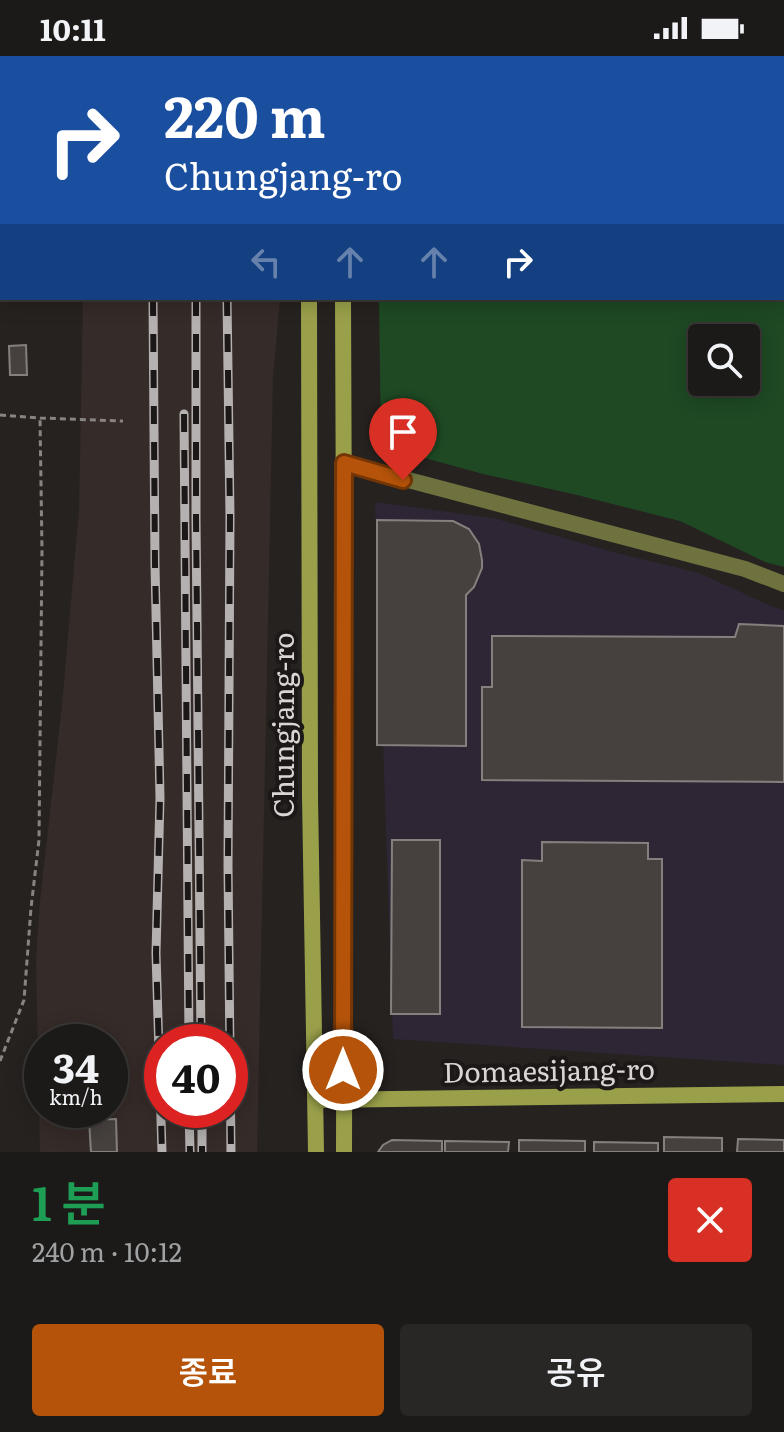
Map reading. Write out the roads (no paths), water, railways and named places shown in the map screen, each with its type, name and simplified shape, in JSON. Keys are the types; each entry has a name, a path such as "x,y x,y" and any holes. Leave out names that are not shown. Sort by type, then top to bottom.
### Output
{"street":[{"name":"Chungjang-ro","path":"309,300 310,797 316,1152"},
{"path":"343,300 344,1152"},
{"path":"344,463 745,569 784,584"},
{"name":"Domaesijang-ro","path":"315,1100 784,1094"}],"railway":[{"path":"153,300 160,798 156,953 162,1152"},
{"path":"196,300 201,1024"},
{"path":"227,300 231,1152"},
{"path":"184,414 189,1024"},
{"path":"189,1128 190,1152"},
{"path":"202,1128 202,1152"}]}
